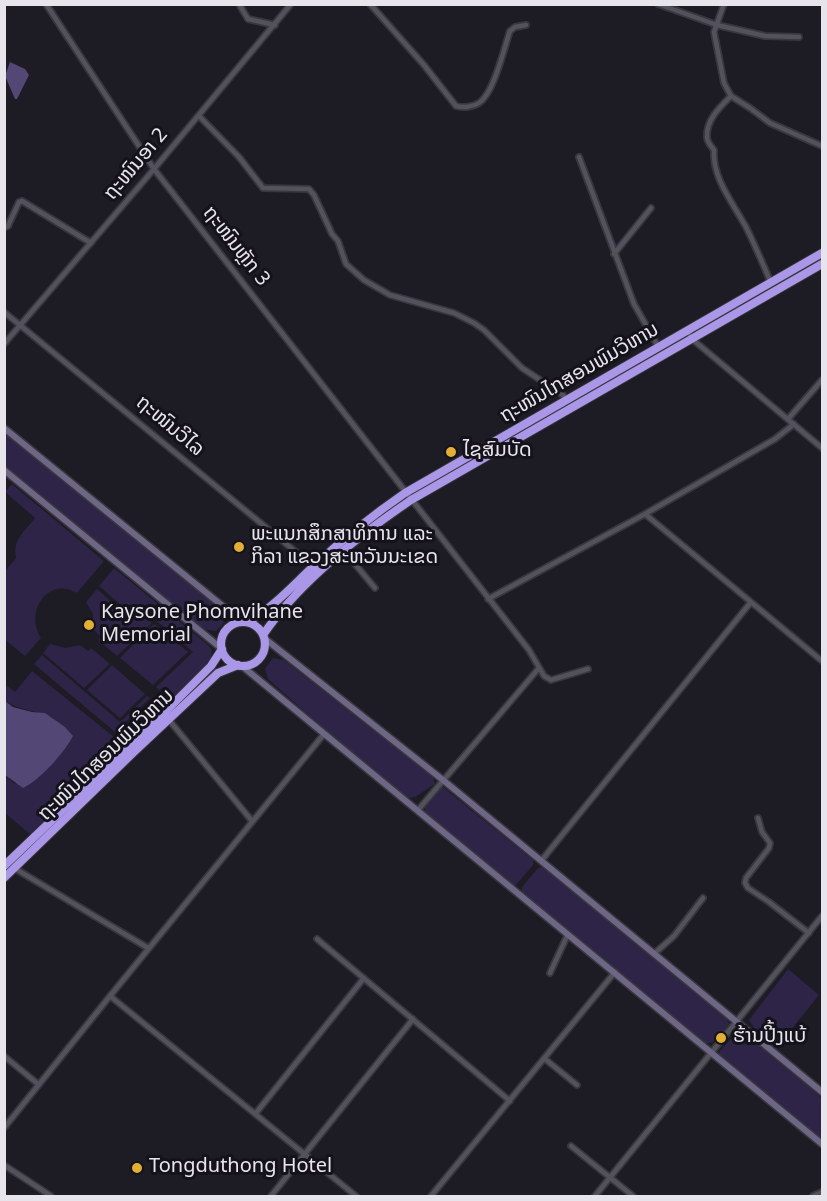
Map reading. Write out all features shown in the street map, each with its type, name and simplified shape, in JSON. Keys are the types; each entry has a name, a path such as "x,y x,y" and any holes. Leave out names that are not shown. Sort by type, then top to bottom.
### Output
{"highway":[{"name":"ຖະໜົນໄກສອນພົມວິຫານ","path":"247,622 267,611 371,516 516,440 822,253"},
{"name":"ຖະໜົນໄກສອນພົມວິຫານ","path":"264,637 275,619 320,572 408,497 511,432 659,348 690,335 822,264"},
{"path":"511,432 516,440"},
{"path":"247,622 256,626 264,637 264,650 254,663 240,665 228,659 222,650 222,638 232,624 247,622"},
{"name":"ຖະໜົນໄກສອນພົມວິຫານ","path":"4,878 169,720 172,711 222,650"},
{"name":"ຖະໜົນໄກສອນພົມວິຫານ","path":"4,866 172,711 218,673 240,665"}],"street":[{"name":"ຖະໜົນຫຼັກ 3","path":"46,4 154,169 529,650 539,668"},
{"path":"239,4 248,19 275,25"},
{"name":"ຖະໜົນອາ 2","path":"4,344 199,116 291,4"},
{"path":"370,4 424,65 456,106 463,108 479,104 490,88 510,31 515,27 526,25"},
{"path":"658,4 717,25 765,36 799,38"},
{"path":"723,4 714,32 724,83 731,96 770,123 822,146"},
{"path":"731,96 715,112 708,130 707,141 714,150 712,161 717,174 747,228 771,283"},
{"path":"199,116 239,158 263,188 309,189 332,234 338,241 346,264 364,280 390,294 454,313 474,323 522,368 562,395 567,401"},
{"path":"579,157 634,304 659,348"},
{"path":"4,228 7,227 22,201 91,243"},
{"path":"614,254 651,208"},
{"name":"ຖະໜົນວິໄລ","path":"4,312 314,566"},
{"path":"690,335 822,448"},
{"path":"788,419 822,380"},
{"path":"488,599 645,514 776,439 794,424"},
{"path":"4,428 230,612 247,622"},
{"path":"4,470 222,650"},
{"path":"645,514 822,661"},
{"path":"344,551 375,588"},
{"path":"540,861 751,602"},
{"path":"264,637 443,780 822,1092"},
{"path":"240,665 822,1144"},
{"path":"418,810 539,668 544,676 551,680 588,669"},
{"path":"169,720 252,821"},
{"path":"4,1128 324,734"},
{"path":"758,818 762,832 770,843 770,848 746,878 745,883 748,888 809,933"},
{"path":"14,868 148,948"},
{"path":"655,953 674,936 703,898"},
{"path":"595,1197 738,1023 822,916"},
{"path":"550,973 568,934"},
{"path":"317,939 510,1101"},
{"path":"431,1197 615,972"},
{"path":"256,1113 364,978"},
{"path":"110,996 356,1197"},
{"path":"271,1197 413,1019"},
{"path":"4,1056 38,1084"},
{"path":"544,1059 577,1085"},
{"path":"571,1146 633,1197"},
{"path":"4,1165 51,1197"},
{"path":"813,1197 822,1192"}],"shaded area":[{"path":"10,62 25,69 29,75 17,99 5,76"},
{"path":"4,431 221,608 225,618 223,624 216,631 202,629 5,467"},
{"path":"12,484 104,561 77,593 57,589 42,599 35,618 36,628 41,638 25,656 5,640 5,571 16,558 16,546 20,536 35,518 5,492"},
{"path":"114,568 212,650 211,659 173,697 163,687 159,690 156,687 193,652 138,605 121,605 99,586"},
{"path":"97,589 121,610 136,609 152,623 117,656 98,640 101,637 93,629 93,614 86,602"},
{"path":"154,624 188,652 153,685 120,658"},
{"path":"50,644 65,648 80,645 88,651 91,648 110,664 84,688 43,653"},
{"path":"42,655 120,722 147,696 150,698 115,732 34,664"},
{"path":"273,658 284,660 433,777 435,784 415,797 408,798 268,679 265,669"},
{"path":"112,665 145,694 120,718 87,690"},
{"path":"32,671 124,745 31,835 5,813 4,775 15,784 54,719 5,701 5,684 15,692"},
{"path":"5,701 13,707 45,713 65,727 73,736 51,765 37,779 23,788 5,775"},
{"path":"443,787 533,860 533,865 516,885 513,885 425,812 425,807"},
{"path":"543,867 727,1019 729,1024 722,1034 712,1042 704,1043 522,892 522,887 538,868"},
{"path":"788,969 819,995 778,1046 761,1036 749,1020"},
{"path":"737,1032 744,1033 822,1098 822,1141 721,1057 719,1052"}],"place":[{"name":"ໄຊສົມບັດ","path":"451,452"},
{"name":"ພະແນກສຶກສາທິການ ແລະ ກິລາ ແຂວງສະຫວັນນະເຂດ","path":"239,547"},
{"name":"Kaysone Phomvihane Memorial","path":"89,625"},
{"name":"ຮ້ານປີ້ງແບ້","path":"721,1038"},
{"name":"Tongduthong Hotel","path":"137,1168"}]}
